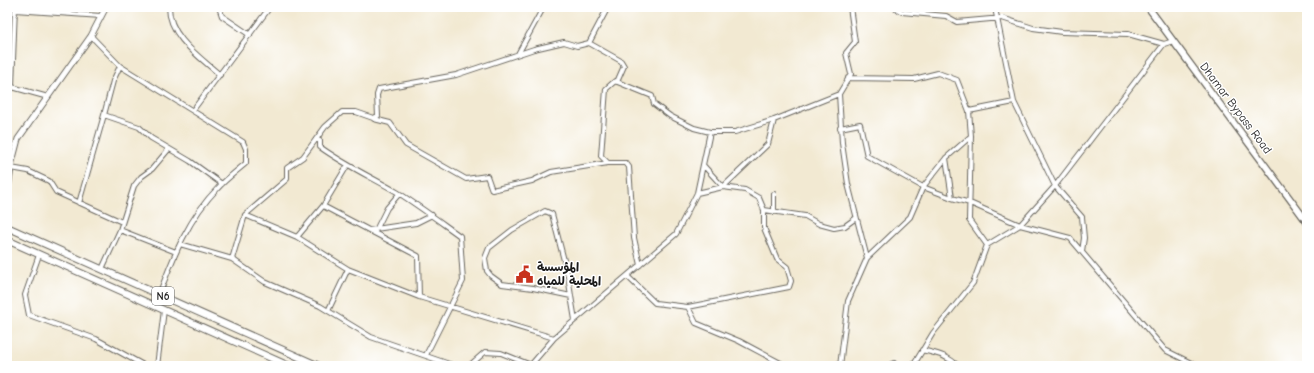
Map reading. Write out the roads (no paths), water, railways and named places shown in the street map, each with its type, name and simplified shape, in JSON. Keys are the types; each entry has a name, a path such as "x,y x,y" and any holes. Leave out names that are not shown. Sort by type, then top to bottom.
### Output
{"main road":[{"name":"Dhamar Bypass Road","path":"1148,7 1307,222"},
{"name":"N6","path":"7,227 319,366"},
{"name":"N6","path":"7,240 289,366"},
{"path":"268,356 275,347"}],"street":[{"path":"7,194 18,139 91,36 106,7"},
{"path":"168,7 169,15 179,37 187,47 220,75"},
{"path":"219,7 222,16 250,35"},
{"path":"193,110 270,7"},
{"path":"518,54 542,10 541,7"},
{"path":"589,43 608,7"},
{"path":"850,7 855,42 846,52 851,74 839,94 840,128 848,184 867,258"},
{"path":"894,7 902,12 948,16 957,22 1002,18 1033,28 1062,32 1128,34 1164,44 1173,41"},
{"path":"927,7 927,14"},
{"path":"996,7 996,18 1014,102 1056,186 1082,217 1084,238 1082,251"},
{"path":"12,87 15,8 102,16"},
{"path":"91,36 120,66 243,142 246,149 246,164 222,184 189,226 176,252 159,295"},
{"path":"373,118 378,116 377,95 379,89 456,75 518,54 564,42 577,46 589,43 621,61 624,66 617,82"},
{"path":"914,366 932,333 973,284 987,245 1020,225 1056,186 1164,44"},
{"path":"79,203 113,81 120,66"},
{"path":"848,78 914,80 938,73 957,80 968,111 971,136 969,220 987,245"},
{"path":"608,163 601,156 606,89 615,81 652,96 654,104 670,116 694,128 710,132 735,132 774,120 839,94"},
{"path":"7,87 48,97"},
{"path":"968,111 1014,102"},
{"path":"232,260 245,215 287,179 287,168 303,157 325,127 342,112 356,112 390,123 406,145 466,179 487,176 492,190 532,181 551,172 608,163 626,163 630,167 634,238 640,265"},
{"path":"104,115 139,127 168,150 190,162 222,184"},
{"path":"723,186 768,144 774,120"},
{"path":"840,128 860,124 867,156 924,187 970,203 1020,225 1070,238 1082,251 1097,272 1165,350 1197,366"},
{"path":"469,366 485,352 501,353 530,365 554,338 676,234 697,193 710,132"},
{"path":"840,366 848,301 867,258 910,217 924,187 946,158 971,136"},
{"path":"316,139 320,141 320,147 347,166 364,173 399,194 432,215 460,236 463,281 426,355"},
{"path":"102,269 120,230 134,186 141,177 152,169 168,150"},
{"path":"946,158 952,198"},
{"path":"703,165 723,186"},
{"path":"296,237 323,206 347,166"},
{"path":"11,168 28,171 49,181 56,192 122,222"},
{"path":"627,276 655,303 688,307 789,287 791,281 787,267 777,258 764,228 764,210 759,198 745,190 723,186 697,193"},
{"path":"376,234 377,228 387,208 399,194"},
{"path":"774,194 774,212"},
{"path":"323,206 418,256 419,298"},
{"path":"571,296 533,288 502,284 496,281 491,276 485,264 485,258 489,248 512,230 545,210 552,214 568,276 575,320"},
{"path":"764,210 805,216 819,224 834,228 845,226 856,218"},
{"path":"245,215 296,237 348,269 419,298 554,338"},
{"path":"368,230 416,223 432,215"},
{"path":"120,230 176,252"},
{"path":"180,244 232,260 265,282 328,311 371,337 455,366"},
{"path":"39,255 25,295 29,315 96,339 145,366"},
{"path":"328,311 348,269"},
{"path":"688,307 696,323 739,341 786,366"},
{"path":"157,366 164,310"},
{"path":"922,350 942,355 950,359 958,366"},
{"path":"887,366 894,363 896,366"}],"place":[{"name":"المؤسسة المحلية للمياه","path":"524,274"}]}
